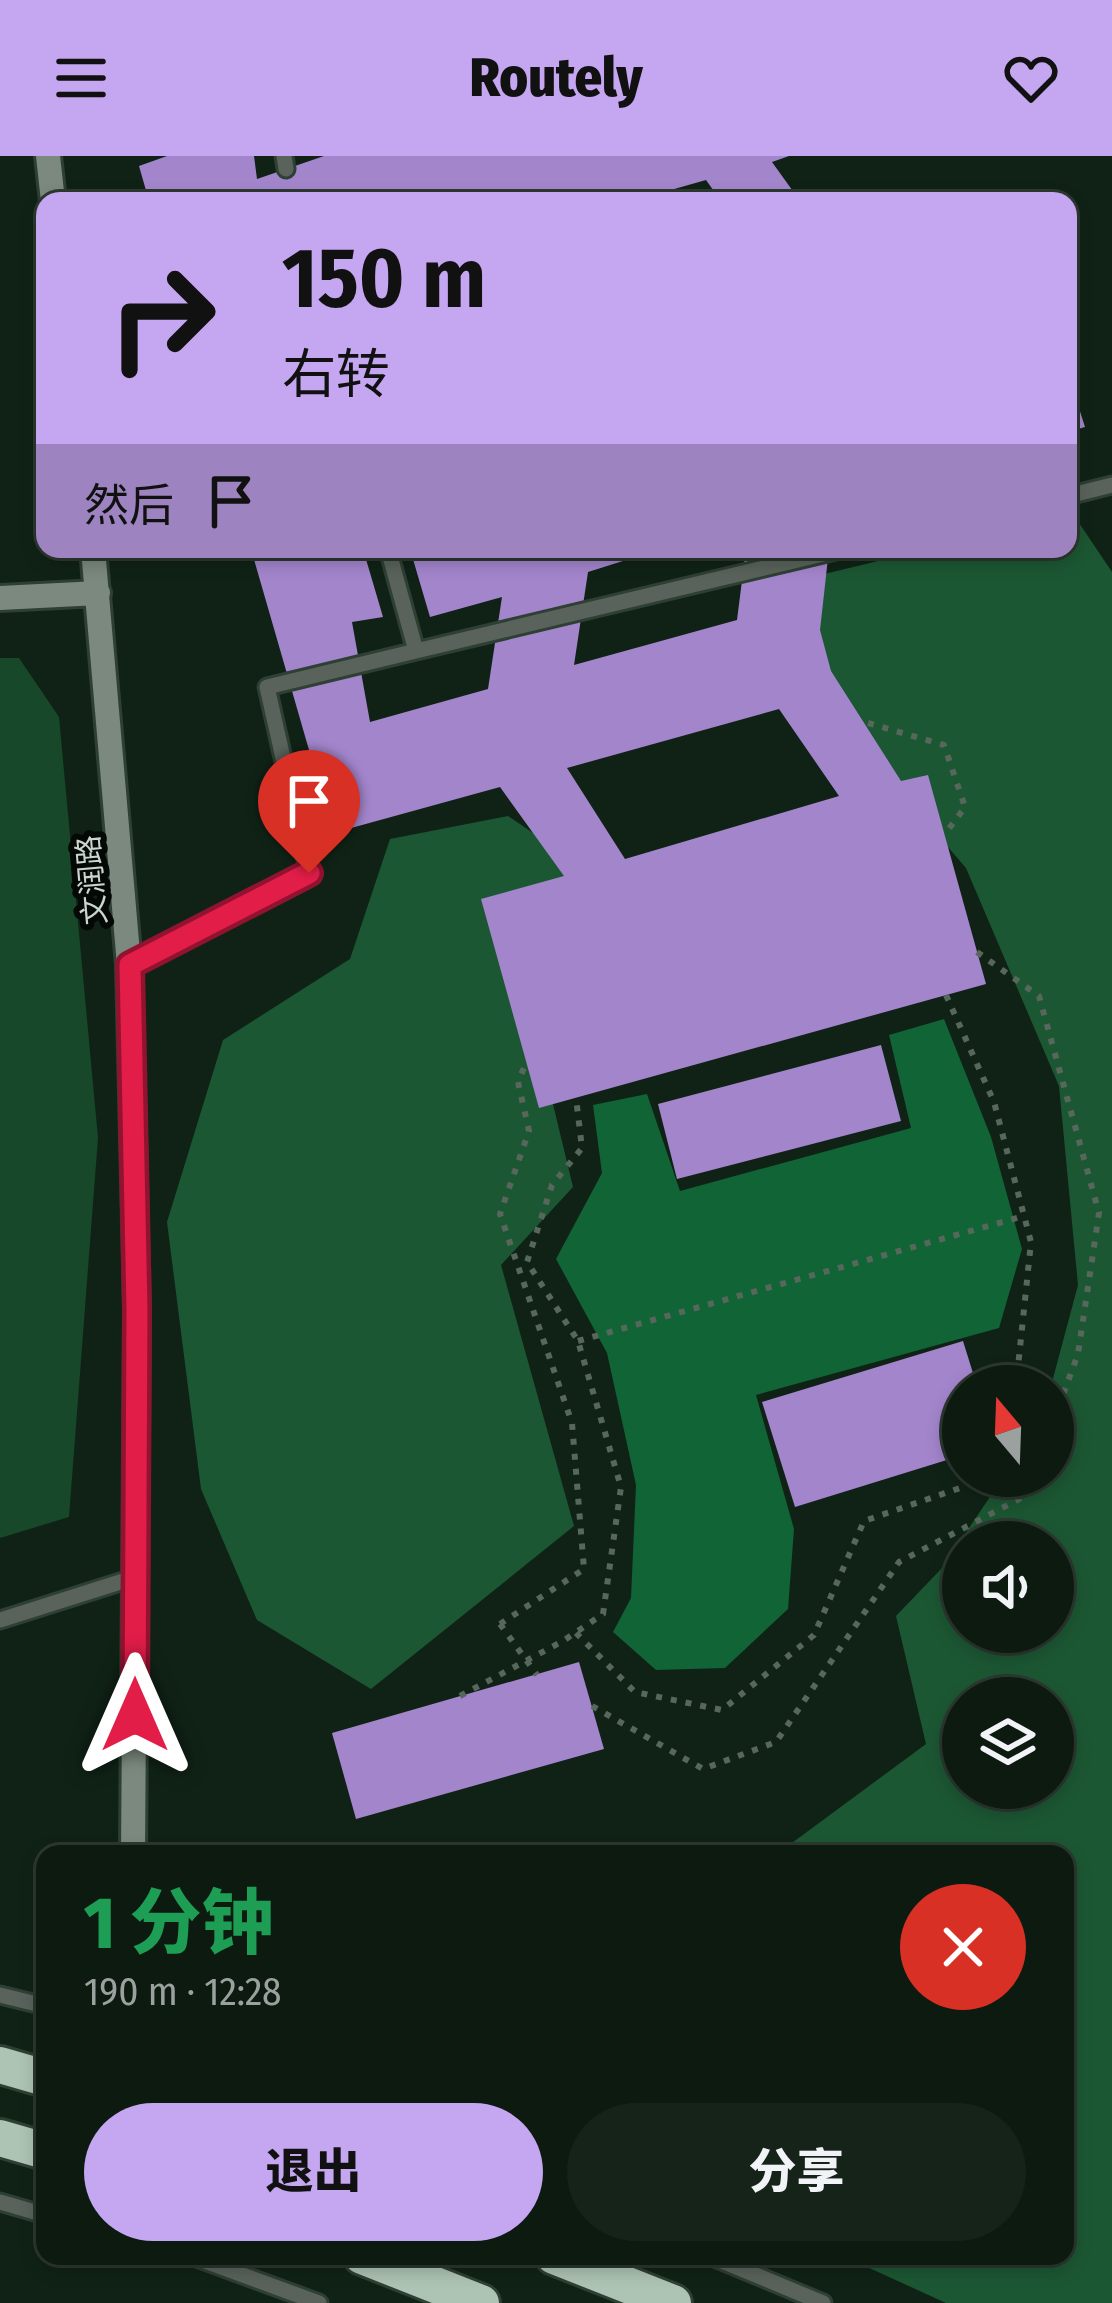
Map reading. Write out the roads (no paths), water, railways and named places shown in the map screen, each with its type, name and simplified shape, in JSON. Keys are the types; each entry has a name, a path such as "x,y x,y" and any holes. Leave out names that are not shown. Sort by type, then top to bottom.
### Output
{"highway":[{"path":"0,2065 36,2075"},
{"path":"0,2138 36,2148"},
{"path":"385,2265 481,2303"},
{"path":"577,2265 674,2303"}],"street":[{"path":"48,156 52,192"},
{"name":"文润路","path":"94,558 130,965 137,1310 134,1845"},
{"path":"0,598 98,593"}],"lane":[{"path":"1077,494 1112,485"},
{"path":"390,558 416,651"},
{"path":"130,965 309,873 267,687 806,558"},
{"path":"0,1620 136,1577"},
{"path":"0,1995 36,2004"},
{"path":"0,2202 36,2212"},
{"path":"216,2265 319,2303"},
{"path":"732,2265 823,2303"}]}
